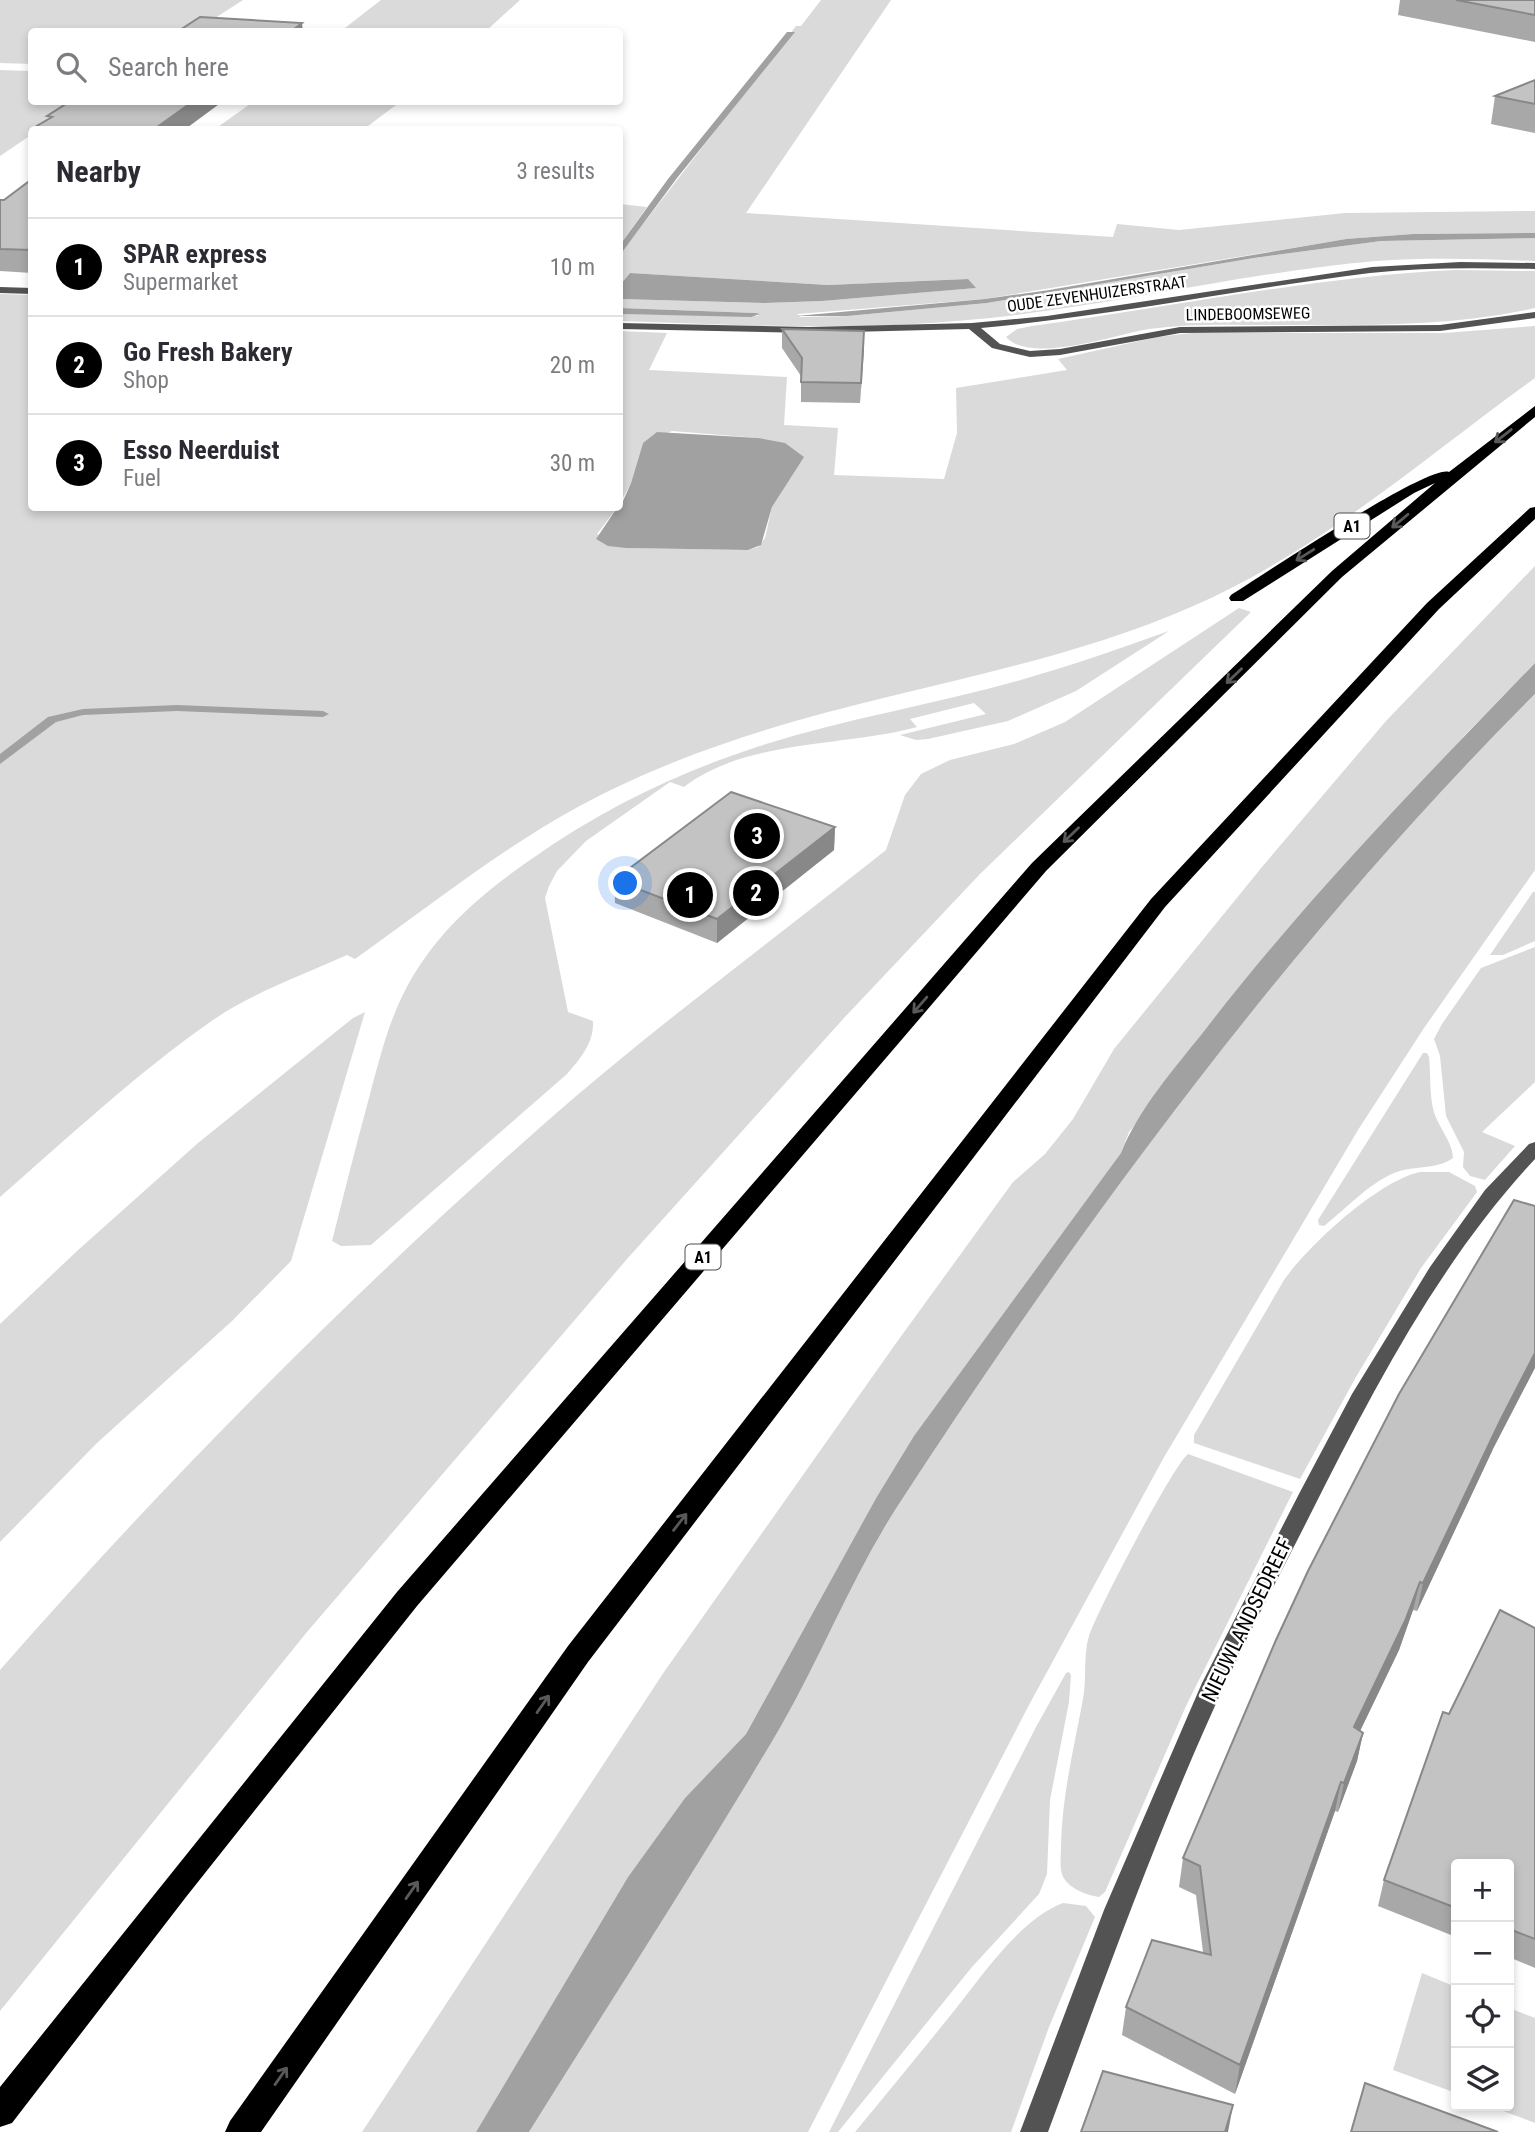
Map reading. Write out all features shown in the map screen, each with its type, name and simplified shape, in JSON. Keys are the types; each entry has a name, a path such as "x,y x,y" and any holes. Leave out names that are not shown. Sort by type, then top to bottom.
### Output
{"highway":[{"name":"A1","path":"0,2112 175,1888 407,1599 1039,867 1337,574 1535,410"},
{"name":"A1","path":"1237,598 1409,490 1471,461"},
{"path":"242,2132 578,1654 1158,903 1433,606 1535,512"}],"street":[{"name":"OUDE ZEVENHUIZERSTRAAT","path":"623,326 835,330 972,326 1047,319 1372,270 1460,265 1535,266"},
{"path":"0,290 28,291"},
{"name":"LINDEBOOMSEWEG","path":"972,326 996,346 1030,354 1060,352 1180,330 1440,328 1535,315"},
{"name":"NIEUWLANDSEDREEF","path":"1034,2132 1117,1910 1214,1683 1305,1504 1362,1394 1437,1271 1492,1194 1535,1148"}],"shaded area":[{"path":"0,0 243,0 200,28 28,28 28,64 0,63"},
{"path":"381,0 520,0 489,28 345,28"},
{"path":"821,0 891,0 746,213 1113,237 1117,224 1179,230 1345,213 1535,211 1535,233 1413,234 1346,239 985,299 797,314 801,317 847,316 987,303 1254,258 1381,241 1535,238 1535,261 1436,259 1325,266 1019,315 925,323 794,326 623,321 623,314 759,316 755,313 623,308 623,299 765,303 975,288 967,279 828,285 630,273 623,281 623,250 796,26 801,26"},
{"path":"787,32 795,32 677,178 623,251 623,241 668,179"},
{"path":"0,70 28,71 28,105 76,105 39,126 28,126 28,137 0,156"},
{"path":"249,105 396,105 368,126 219,126"},
{"path":"623,204 647,207 623,241"},
{"path":"1535,233 1535,238 1381,241 1254,258 987,303 847,316 796,316 985,299 1346,239 1413,234"},
{"path":"1455,270 1535,271 1535,308 1471,319 1406,324 1165,327 1054,348 1018,345 1006,337 1017,329 1032,326 1243,293 1348,279"},
{"path":"630,273 828,285 968,279 976,288 765,303 623,299 623,281"},
{"path":"0,294 28,295 28,511 615,511 597,534 626,548 748,550 758,547 765,538 772,507 798,465 758,438 672,431 643,443 631,483 623,498 623,331 667,333 649,370 787,377 784,425 838,428 834,475 944,479 957,433 956,388 1067,370 1058,359 1157,337 1192,333 1444,333 1535,326 1535,378 1326,532 1238,585 1134,630 1076,649 781,725 685,758 611,790 547,825 491,861 355,959 347,955 262,992 213,1020 131,1083 0,1197"},
{"path":"623,308 760,314 751,317 623,314"},
{"path":"657,432 758,438 785,443 804,457 772,507 761,545 748,550 608,546 596,539 615,511 623,511 623,501 643,443"},
{"path":"1535,566 1535,663 1464,736 1129,1132 1121,1153 875,1500 746,1734 685,1798 628,1877 476,2132 362,2132 664,1672 1013,1182 1045,1154 1073,1119 1114,1049 1262,867 1386,721"},
{"path":"1239,608 1251,612 980,874 844,1018 627,1259 307,1632 0,2011 0,1670 196,1457 402,1253 545,1123 628,1053 886,850 905,795 921,774 950,760 1014,744 1065,722"},
{"path":"1169,631 1076,691 1008,721 928,739 916,740 900,735 986,714 974,703 910,719 917,727 766,752 736,760 709,771 684,787 670,782 586,841 557,871 545,898 568,1012 593,1021 586,1050 567,1074 371,1245 341,1246 332,1241 382,1051 405,990 425,958 451,925 515,870 586,823 642,793 730,756 826,727 1024,679"},
{"path":"1535,663 1535,694 1359,883 1276,982 1195,1084 1041,1293 897,1507 851,1588 796,1699 751,1777 529,2132 476,2132 628,1877 685,1798 746,1734 875,1500 914,1436 1121,1153 1158,1089 1243,982 1323,888"},
{"path":"1535,694 1535,870 1424,1028 1358,1130 1163,1459 1029,1705 808,2132 529,2132 751,1777 781,1726 866,1561 897,1507 1041,1293 1195,1084 1276,982 1359,883"},
{"path":"1533,892 1535,941 1503,955 1490,955"},
{"path":"1535,947 1535,1082 1482,1132 1515,1146 1485,1180 1470,1176 1463,1167 1464,1152 1446,1116 1440,1056 1434,1039 1481,968"},
{"path":"365,1012 291,1261 232,1321 97,1443 0,1542 0,1324 198,1143 353,1018"},
{"path":"1423,1053 1427,1053 1429,1057 1434,1112 1451,1147 1453,1158 1447,1162 1401,1171 1384,1178 1324,1226 1319,1225 1318,1220"},
{"path":"1420,1172 1449,1172 1475,1186 1477,1192 1421,1268 1356,1377 1300,1479 1194,1443 1194,1435 1284,1280 1295,1266 1327,1233 1365,1201 1403,1178"},
{"path":"1188,1454 1293,1492 1186,1706 1105,1892 1099,1897 1094,1896 1070,1885 1063,1877 1061,1866 1064,1808 1084,1691 1087,1643 1105,1599 1136,1540 1168,1483"},
{"path":"1069,1672 1069,1702 1050,1800 1047,1874 1039,1894 972,1967 838,2132 829,2132 1036,1727"},
{"path":"1063,1903 1086,1906 1095,1917 1049,2027 1011,2132 855,2132 1003,1950 1032,1922"},
{"path":"1422,1973 1451,1985 1451,2091 1393,2070"},
{"path":"1514,2010 1535,2018 1535,2123 1503,2111 1514,2111"}],"building":[{"path":"1456,0 1535,0 1535,15"},
{"path":"200,17 302,23 295,28 183,28"},
{"path":"1535,80 1535,104 1495,96"},
{"path":"64,105 188,105 159,126 37,126 52,117 47,116"},
{"path":"28,182 28,250 0,249 0,200 4,200"},
{"path":"782,329 864,331 861,383 801,382 802,358"},
{"path":"731,792 835,827 717,919 614,880"},
{"path":"1514,1200 1535,1206 1535,1353 1423,1583 1420,1582 1405,1621 1354,1727 1363,1733 1344,1783 1341,1782 1240,2065 1126,2007 1152,1940 1211,1955 1200,1866 1183,1858 1308,1571 1399,1394"},
{"path":"1500,1610 1535,1628 1535,1939 1514,1931 1514,1859 1451,1859 1451,1906 1384,1880 1443,1712 1449,1714"},
{"path":"1103,2071 1233,2105 1225,2132 1081,2132"},
{"path":"1365,2083 1498,2132 1351,2132"}],"waterway":[{"path":"0,760 52,719 83,712 177,708 323,714"}],"place":[{"name":"Esso Neerduist","path":"757,836"},
{"name":"Go Fresh Bakery","path":"756,893"},
{"name":"SPAR express","path":"690,895"}]}
